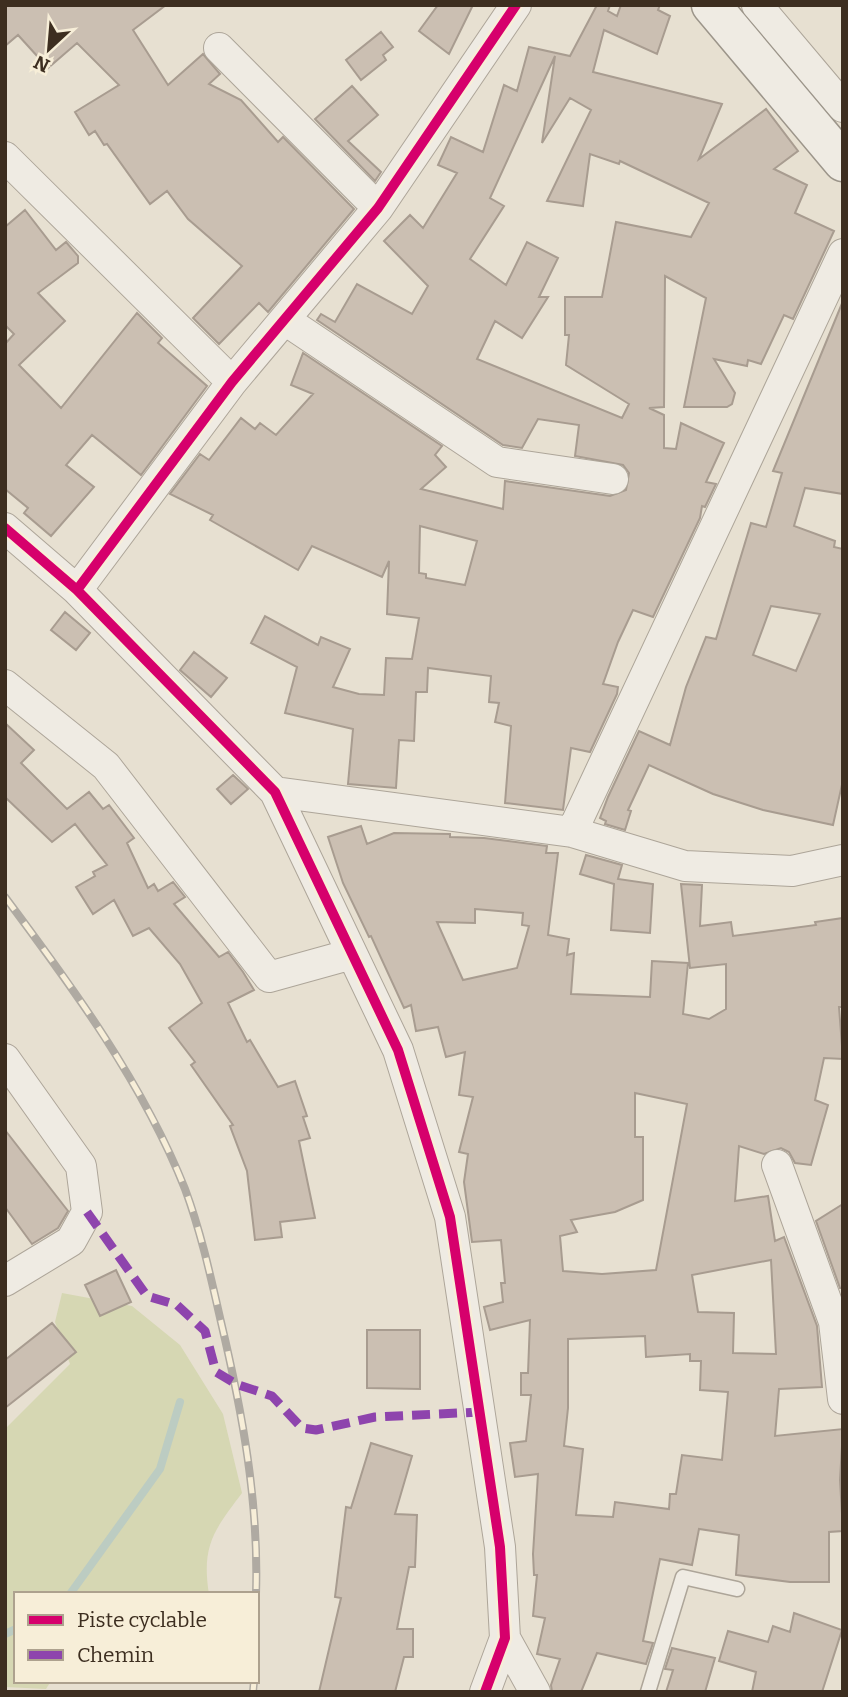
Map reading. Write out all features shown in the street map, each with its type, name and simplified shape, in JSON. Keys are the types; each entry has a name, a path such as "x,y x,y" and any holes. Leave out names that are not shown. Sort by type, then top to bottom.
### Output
{"main road":[{"path":"711,5 843,162"}],"street":[{"path":"77,590 232,382 378,208 516,5"},
{"path":"757,5 843,107"},
{"path":"219,48 378,208"},
{"path":"5,157 232,382"},
{"path":"572,832 843,254"},
{"path":"285,320 497,462 613,479"},
{"path":"5,528 77,590 275,792 398,1050 450,1217 500,1547 505,1638 485,1692"},
{"path":"5,685 106,766 269,977 352,954"},
{"path":"275,792 572,832 685,866 792,871 843,860"},
{"path":"5,1059 81,1166 87,1212 71,1241 5,1281"},
{"path":"777,1165 834,1322 843,1399"},
{"path":"505,1638 535,1692"}],"lane":[{"path":"648,1692 683,1577 737,1589"}],"green space":[{"path":"62,1293 132,1306 180,1345 223,1414 242,1493 212,1539 207,1563 209,1592 14,1592 14,1683 50,1683 46,1689 5,1687 5,1429 70,1364 55,1322"}],"building":[{"path":"5,5 166,5 133,30 168,85 203,54 220,74 209,84 241,100 278,142 283,137 354,209 268,312 259,303 219,344 193,318 242,266 188,219 167,191 150,204 107,144 104,145 95,131 89,135 75,112 119,85 77,43 48,68 18,35 5,46"},
{"path":"438,5 473,5 449,54 419,31"},
{"path":"597,5 610,5 608,11 617,16 621,5 660,5 658,10 670,16 657,54 604,30 593,72 722,104 699,159 766,109 798,151 774,169 807,185 795,213 834,231 793,319 784,315 761,364 748,360 747,366 714,359 735,393 732,404 727,407 684,407 706,298 665,276 664,407 649,408 664,415 664,448 676,449 681,423 724,443 706,482 716,484 705,507 702,506 700,518 653,617 633,610 618,642 603,684 618,687 617,694 590,752 571,748 563,810 505,803 511,726 495,722 499,703 489,702 491,676 428,668 427,692 416,692 414,741 399,740 396,788 348,784 353,729 285,713 297,667 251,643 265,616 318,645 321,637 350,649 333,687 359,694 384,695 386,658 412,659 419,618 387,614 389,561 382,577 312,546 298,570 210,520 213,515 170,494 200,454 209,460 241,418 255,429 260,423 276,435 313,394 291,385 303,353 442,446 435,455 446,467 421,489 503,509 505,481 610,496 626,490 629,473 623,465 575,456 579,425 538,419 522,448 503,445 317,320 321,314 335,322 357,284 412,314 428,286 384,241 410,215 423,228 457,173 438,165 451,137 483,152 504,85 517,91 529,47 570,56","holes":["555,56 542,143 570,98 591,110 547,201 583,206 590,154 619,164 620,161 709,203 691,237 616,222 602,297 565,297 565,335 569,335 566,365 629,404 622,418 477,359 495,321 522,338 548,297 539,297 558,258 527,242 506,285 470,259 504,206 490,198","420,526 477,541 465,585 426,578 426,574 419,573"]},
{"path":"381,32 393,47 383,55 386,60 361,80 346,60"},
{"path":"352,86 378,115 348,141 381,172 375,181 315,119"},
{"path":"25,210 56,250 66,242 78,256 78,263 38,293 65,321 19,365 61,408 137,313 162,338 158,343 207,386 141,475 92,435 66,465 94,487 51,536 24,513 28,508 5,489 5,344 14,334 5,325 5,227"},
{"path":"843,301 843,494 805,488 794,526 835,541 834,547 843,549 843,780 833,825 763,810 713,794 649,765 628,810 631,811 625,830 605,824 606,821 600,818 639,731 670,745 686,687 706,637 716,639 751,523 766,527 782,473 773,471","holes":["771,606 820,614 796,671 753,655"]},
{"path":"65,612 90,633 76,650 51,630"},
{"path":"194,652 227,678 211,697 180,670"},
{"path":"5,723 34,750 21,763 67,809 89,792 103,809 109,805 134,838 127,843 148,888 154,884 158,891 173,882 185,897 174,904 219,957 228,952 243,972 254,990 228,1003 247,1042 250,1040 278,1087 295,1081 307,1116 303,1117 310,1138 299,1141 315,1218 280,1222 282,1237 255,1240 247,1171 230,1126 233,1125 191,1065 195,1062 169,1028 202,1003 180,964 149,928 133,936 114,900 93,914 76,887 95,876 93,872 107,865 75,824 52,842 5,797"},
{"path":"233,775 248,789 231,804 217,789"},
{"path":"361,826 367,844 394,833 450,834 450,837 484,838 547,846 546,853 558,853 548,935 569,939 567,955 574,953 571,994 650,997 652,961 688,963 683,1014 709,1019 726,1009 726,964 690,968 681,884 702,885 700,926 731,922 733,936 816,925 815,922 843,918 843,1007 839,1007 843,1059 824,1058 815,1100 828,1105 811,1165 795,1163 789,1152 781,1148 764,1154 739,1146 735,1201 768,1196 775,1241 784,1237 817,1326 822,1387 779,1389 775,1436 843,1429 840,1480 843,1531 829,1532 829,1582 790,1582 736,1575 739,1535 699,1529 692,1565 660,1559 643,1641 653,1643 646,1664 597,1653 581,1692 552,1692 551,1685 560,1659 537,1654 545,1618 533,1616 537,1575 534,1575 533,1554 538,1474 515,1477 510,1443 526,1441 531,1395 521,1395 521,1373 528,1373 530,1320 490,1330 484,1307 503,1302 501,1283 505,1283 501,1240 472,1242 464,1182 468,1154 459,1152 473,1097 459,1095 465,1052 446,1057 438,1027 416,1031 411,1005 404,1008 343,883 328,837","holes":["475,909 523,913 522,925 529,926 517,968 463,980 437,922 475,923","635,1093 687,1104 656,1270 602,1274 563,1271 560,1236 577,1232 571,1220 615,1212 643,1200 643,1137 635,1137","771,1260 776,1354 733,1353 734,1313 698,1312 692,1275","645,1336 646,1357 690,1354 690,1361 701,1361 700,1390 728,1392 722,1460 682,1455 676,1494 670,1494 669,1509 615,1502 613,1517 576,1515 583,1449 564,1446 568,1408 568,1339"]},
{"path":"586,855 622,865 618,879 653,884 650,933 611,930 614,884 580,874"},
{"path":"5,1130 68,1211 58,1228 32,1244 5,1207"},
{"path":"843,1204 843,1288 840,1288 816,1221"},
{"path":"116,1270 131,1302 100,1316 85,1285"},
{"path":"52,1323 76,1352 5,1408 5,1360"},
{"path":"367,1330 420,1330 420,1389 367,1388"},
{"path":"371,1443 412,1456 395,1514 417,1515 415,1567 409,1567 397,1629 413,1629 413,1657 404,1657 395,1692 319,1692 341,1598 335,1597 346,1507 351,1508"},
{"path":"794,1613 842,1630 822,1692 752,1692 756,1672 719,1661 728,1631 768,1642 773,1626 790,1632"},
{"path":"672,1648 715,1658 705,1692 666,1692 673,1670 665,1669"}],"waterway":[{"path":"71,1592 160,1469 180,1402"},
{"path":"5,1634 14,1630"}],"railway":[{"path":"5,897 81,1001 128,1074 149,1111 185,1189 209,1272 242,1423 255,1525 256,1592"},
{"path":"253,1692 254,1683"}],"marked path":[{"path":"87,1212 147,1296 177,1305 205,1331 216,1372 236,1384 272,1396 302,1428 316,1430 375,1417 480,1412"}],"cycle path":[{"path":"77,590 232,382 378,208 516,5"},
{"path":"5,528 77,590 275,792 398,1050 450,1217 500,1547 505,1638 485,1692"}]}
